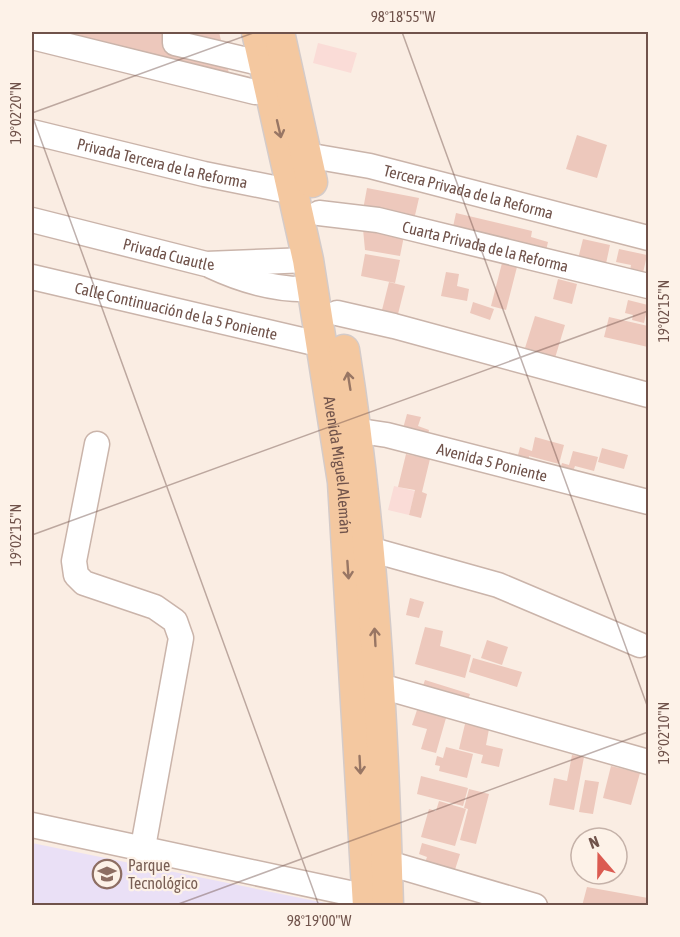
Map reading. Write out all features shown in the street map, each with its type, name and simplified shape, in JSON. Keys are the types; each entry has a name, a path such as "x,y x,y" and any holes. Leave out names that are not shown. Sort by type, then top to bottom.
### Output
{"main road":[{"name":"Avenida Miguel Alemán","path":"257,32 275,82 296,157 319,213 337,313 345,428 343,482 378,901"},
{"name":"Avenida Miguel Alemán","path":"275,82 279,32"},
{"name":"Avenida Miguel Alemán","path":"296,157 294,192 322,345 345,428 369,549 388,863 378,901"}],"street":[{"path":"175,32 175,43 275,82"},
{"path":"32,37 255,92 275,82"},
{"name":"Privada Tercera de la Reforma","path":"32,132 204,174 294,192"},
{"name":"Tercera Privada de la Reforma","path":"296,157 370,166 648,238"},
{"name":"Cuarta Privada de la Reforma","path":"319,213 378,220 648,286"},
{"name":"Privada Cuautle","path":"32,220 206,264 308,260"},
{"path":"206,264 246,282 298,290 312,289"},
{"name":"Calle Continuación de la 5 Poniente","path":"32,277 322,345"},
{"path":"337,313 394,326 648,395"},
{"name":"Avenida 5 Poniente","path":"345,428 648,502"},
{"path":"97,444 74,561 76,575 84,583 155,607 175,621 181,638 143,847"},
{"path":"369,549 498,585 640,645"},
{"path":"378,685 648,762"},
{"path":"32,825 143,847 378,901"},
{"path":"388,863 535,906"}],"shaded area":[{"path":"318,43 357,53 351,73 313,63"},
{"path":"394,486 415,491 409,515 388,510"},
{"name":"Parque Tecnológico","path":"32,843 335,905 32,905"}],"building":[{"path":"65,32 219,32 231,82 63,39"},
{"path":"577,135 607,145 597,178 566,169"},
{"path":"367,188 419,198 413,224 362,215"},
{"path":"456,213 532,231 531,237 548,242 544,259 451,236"},
{"path":"363,229 404,236 400,256 365,250"},
{"path":"583,239 610,245 604,273 576,267"},
{"path":"619,249 647,255 641,282 628,280 631,265 616,262"},
{"path":"365,254 400,260 395,283 361,276"},
{"path":"502,263 517,267 506,310 491,306"},
{"path":"446,272 459,274 457,286 469,289 467,301 441,296"},
{"path":"558,279 577,284 572,304 553,299"},
{"path":"389,282 405,286 398,314 382,310"},
{"path":"628,300 648,305 648,315 646,314 644,323 632,320 633,315 625,313"},
{"path":"473,302 494,309 490,320 470,313"},
{"path":"535,316 565,325 555,358 525,348"},
{"path":"609,317 648,326 648,347 604,337"},
{"path":"407,414 421,417 418,426 429,430 427,439 402,432"},
{"path":"535,437 564,445 559,464 529,456 528,463 517,459 520,447 532,451"},
{"path":"602,448 628,455 624,469 598,462"},
{"path":"573,451 598,457 594,471 575,466 571,477 559,473 562,463 569,465"},
{"path":"406,454 430,459 422,492 427,494 421,518 409,515 415,490 398,487"},
{"path":"410,598 424,602 419,618 406,615"},
{"path":"425,627 443,631 440,646 471,655 465,678 415,664"},
{"path":"487,640 508,647 502,665 481,658"},
{"path":"473,658 522,672 517,687 469,672"},
{"path":"425,680 470,694 464,711 419,697"},
{"path":"417,710 446,718 436,753 421,749 427,729 412,725"},
{"path":"465,724 489,729 486,745 503,749 499,767 481,763 483,755 459,749"},
{"path":"446,747 473,754 467,778 439,771 440,766 435,765 437,756 443,758"},
{"path":"572,755 584,757 574,810 549,805 554,778 567,781"},
{"path":"611,766 640,773 631,805 603,798"},
{"path":"421,776 468,788 463,806 417,794"},
{"path":"585,780 599,782 593,814 579,812"},
{"path":"469,789 489,794 476,844 460,840 468,809 464,808"},
{"path":"439,801 466,809 455,846 421,837 429,809 436,811"},
{"path":"422,843 460,854 452,879 424,865 427,857 419,854"},
{"path":"587,887 648,898 648,906 582,906"}],"place":[{"name":"Parque Tecnológico","path":"107,874"}]}
